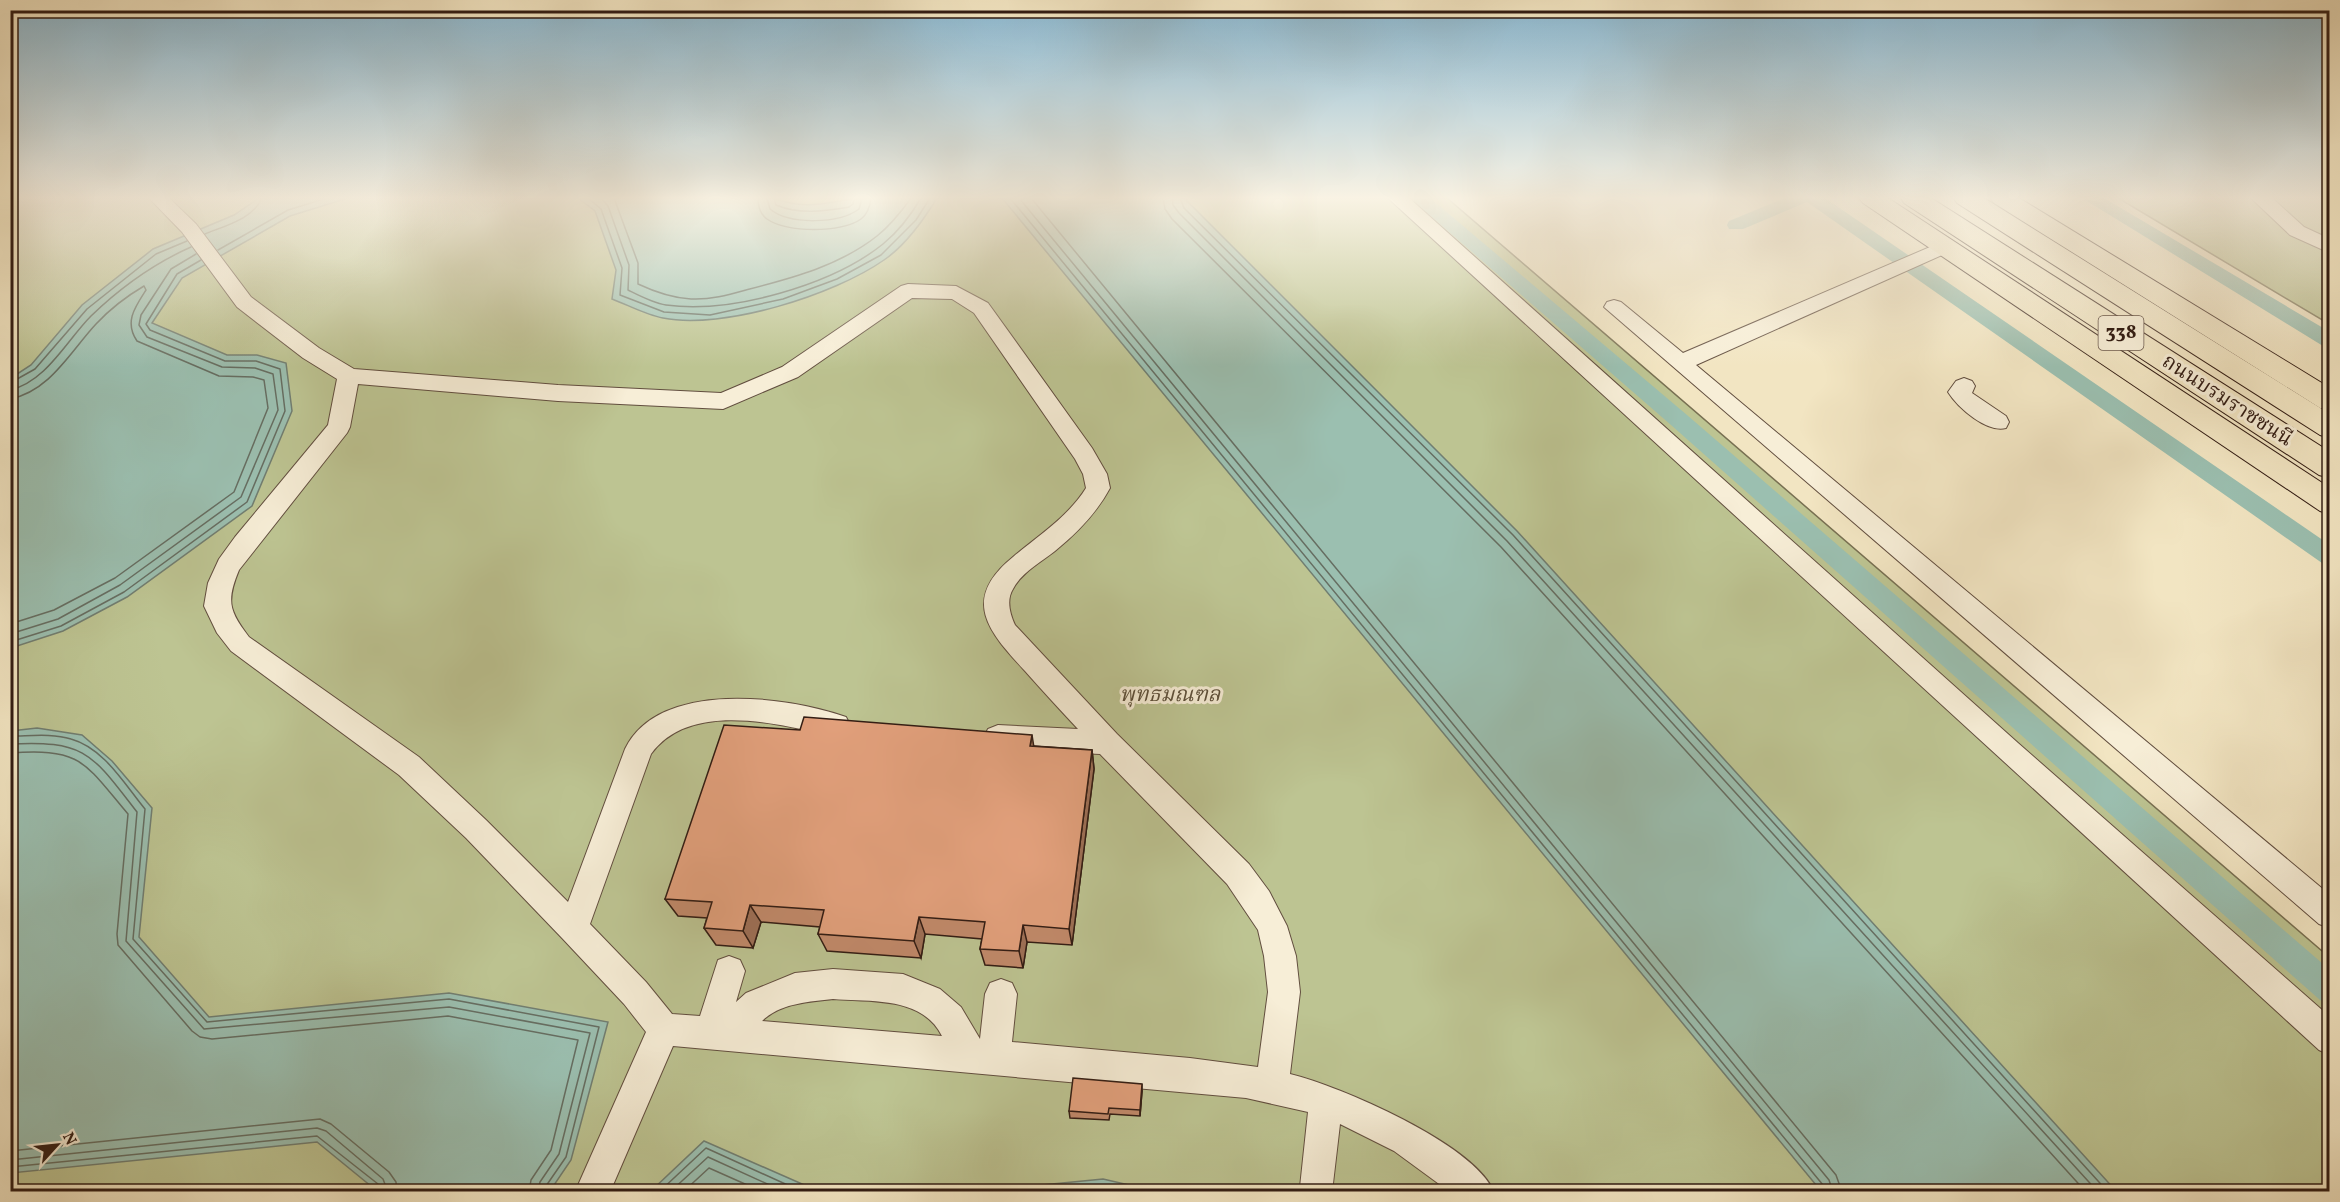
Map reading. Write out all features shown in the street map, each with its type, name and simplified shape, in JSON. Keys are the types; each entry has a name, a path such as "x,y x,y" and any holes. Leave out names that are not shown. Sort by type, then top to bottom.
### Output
{"highway":[{"name":"ถนนบรมราชชนนี","path":"2000,254 2330,467"},
{"name":"ถนนบรมราชชนนี","path":"2055,254 2330,428"}],"main road":[{"name":"338","path":"1955,254 2330,503"},
{"name":"338","path":"2093,254 2330,401"}],"street":[{"path":"209,254 244,302 311,353 349,376 558,393 723,401 790,372 908,291 957,293 981,308 1084,454 1095,474 1098,488 1083,510 1046,544 1013,569 1002,584 996,600 997,618 1004,631 1107,742 1238,874 1272,926 1280,956 1284,992 1272,1086"},
{"path":"1459,254 2008,752 2330,1039"},
{"path":"1680,363 1929,254"},
{"path":"1614,307 2330,914"},
{"path":"349,376 339,427 243,543 228,566 221,583 217,606 226,626 240,644 409,766 476,829 573,928 634,993 664,1029 982,1056 1272,1086 1326,1101 1390,1131 1454,1170 1477,1191"},
{"path":"1964,386 1959,392 1998,422"},
{"path":"573,928 639,749 646,738 658,729 682,718 721,708 790,714 829,723 862,727"},
{"path":"969,735 1107,742"},
{"path":"718,1033 729,971"},
{"path":"718,1033 757,1004 795,988 833,984 903,989 929,1000 950,1018 982,1056"},
{"path":"982,1056 1001,994"},
{"path":"592,1191 664,1029"},
{"path":"1317,1187 1326,1101"}],"green space":[{"name":"พุทธมณฑล","path":"10,254 1512,254 2329,957 2329,1191 11,1191"},
{"path":"2212,254 2329,254 2329,324"}],"water":[{"path":"147,254 224,254 182,278 152,323 227,355 257,355 286,363 292,411 252,506 127,597 63,631 11,648 11,378 31,365 82,305"},
{"path":"610,254 891,254 863,273 808,297 777,307 716,319 688,320 657,317 612,299 616,270"},
{"path":"1048,254 1240,254 1517,531 2116,1191 1821,1191"},
{"path":"37,728 82,735 112,761 152,808 139,937 209,1017 449,993 608,1022 571,1160 550,1191 377,1191 317,1142 11,1173 11,731"},
{"path":"704,1141 818,1191 651,1191"},
{"path":"1103,1179 1155,1191 982,1191"}],"building":[{"path":"804,717 1032,735 1030,746 1092,750 1069,929 1023,925 1019,951 980,949 985,922 919,917 914,941 818,934 824,910 750,905 743,931 704,928 712,902 665,899 724,725 800,730"},
{"path":"1073,1078 1142,1084 1140,1110 1109,1108 1108,1114 1069,1111"}],"waterway":[{"path":"1485,254 1679,420 2330,990"},
{"path":"1894,254 2330,557"},
{"path":"2185,254 2330,341"}]}
